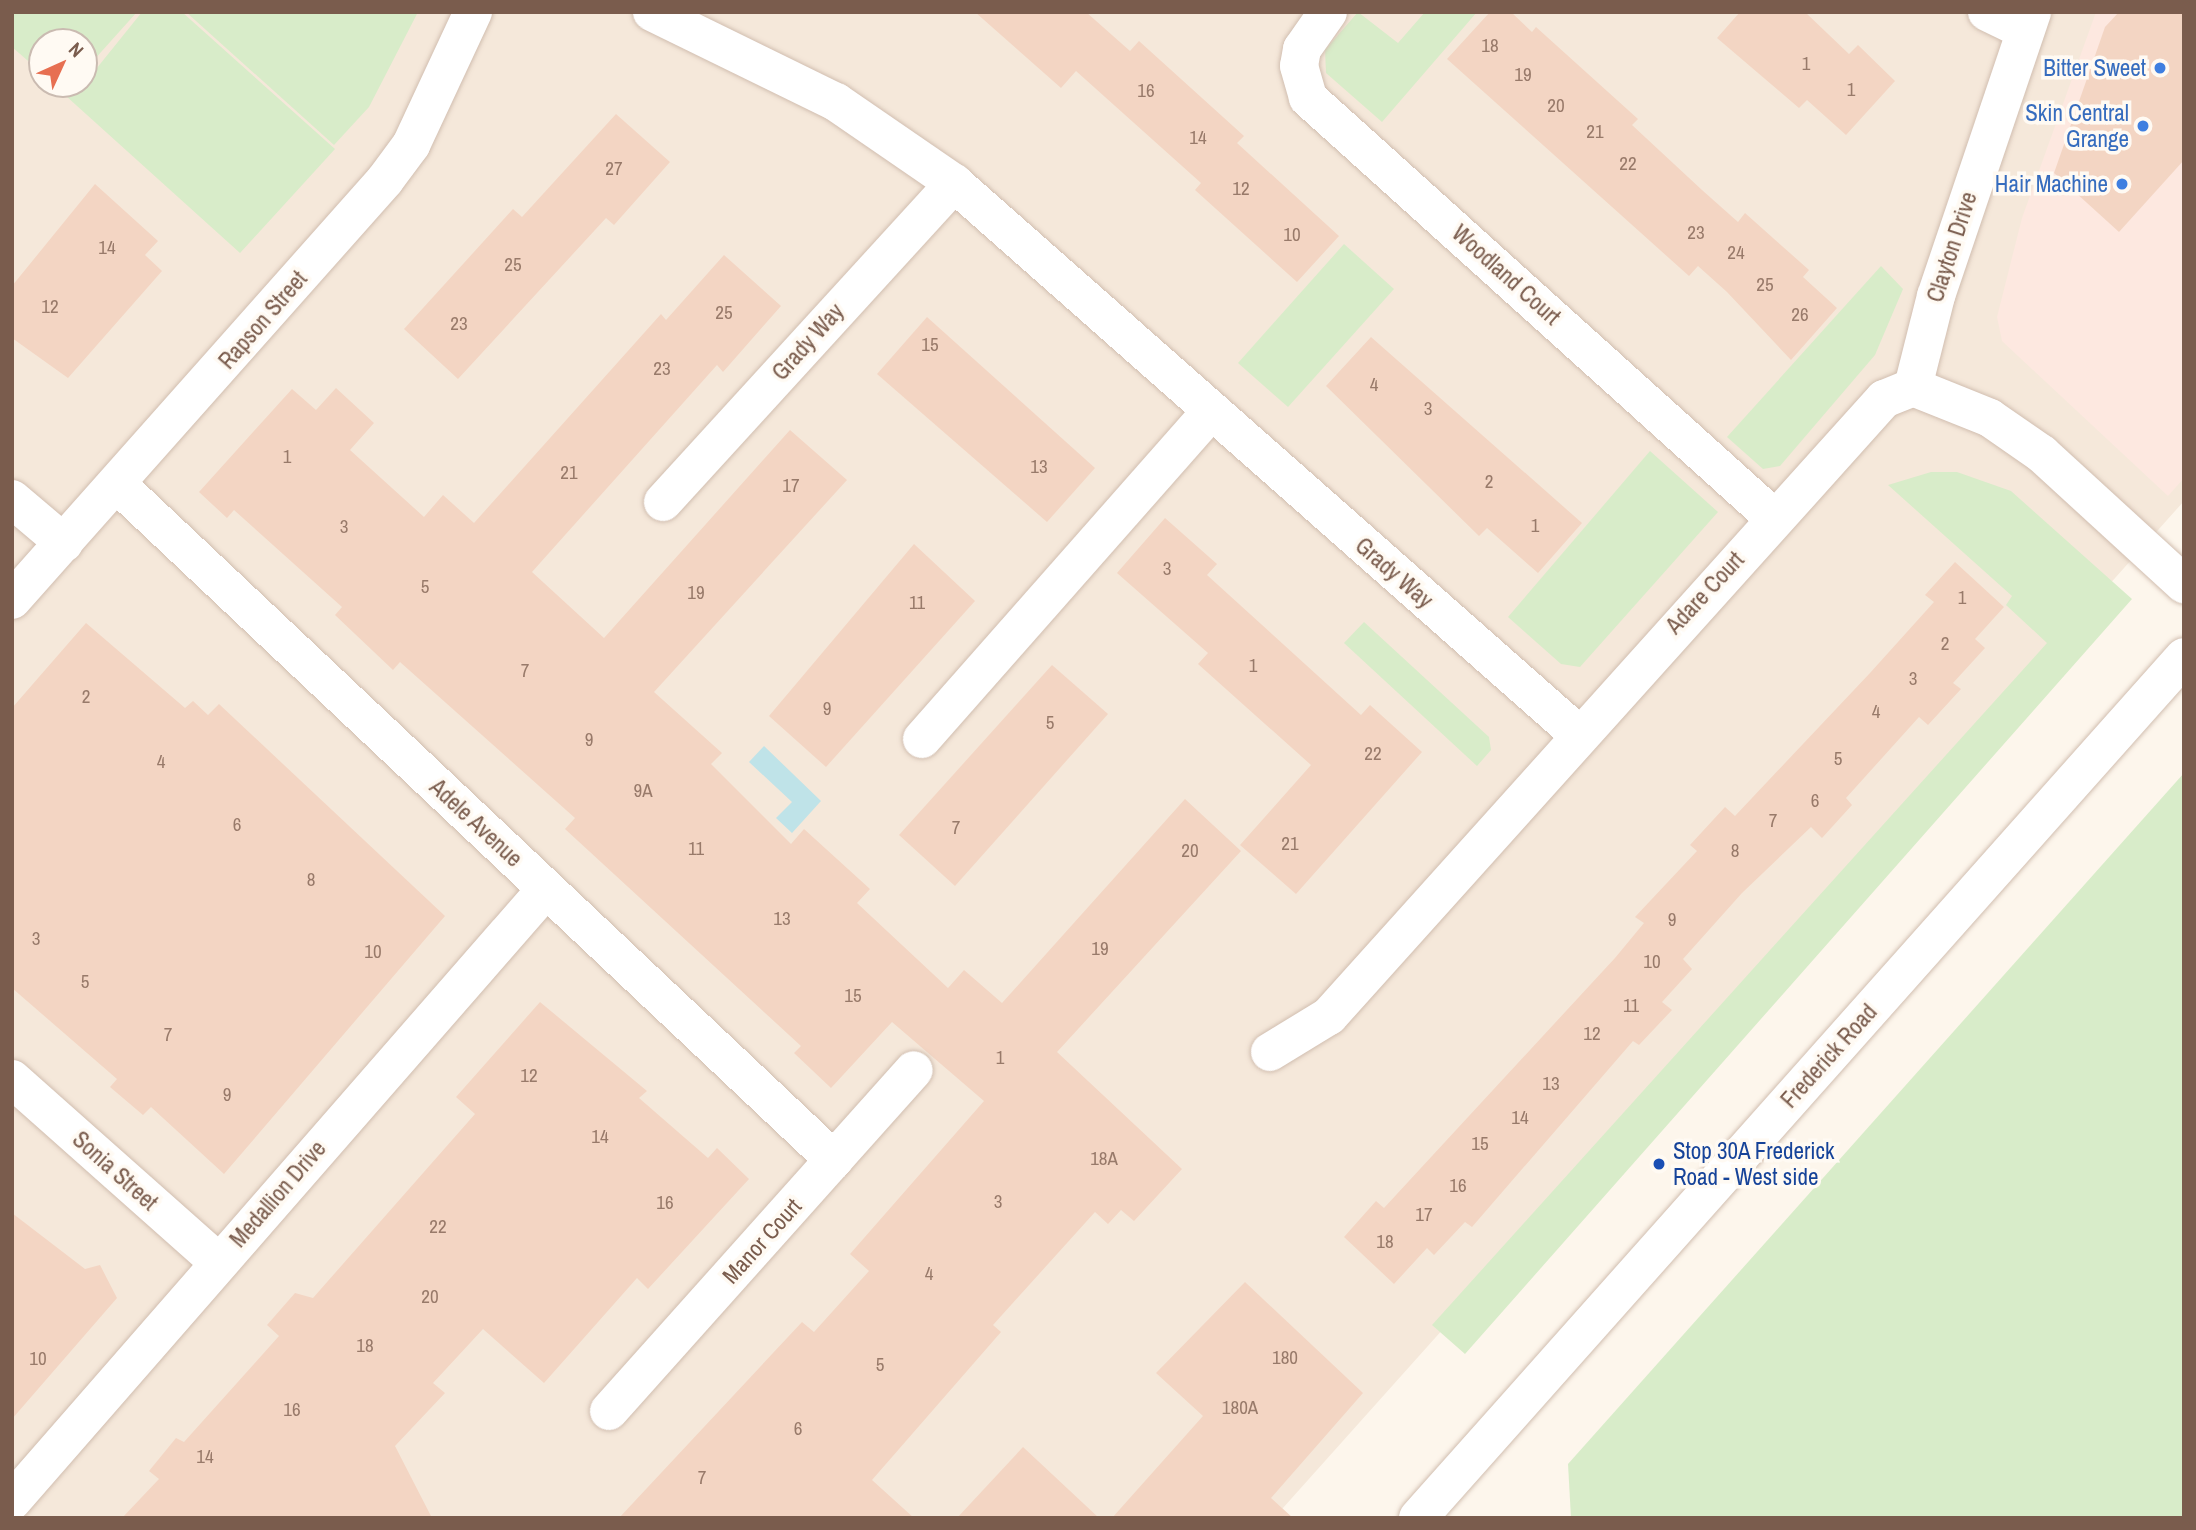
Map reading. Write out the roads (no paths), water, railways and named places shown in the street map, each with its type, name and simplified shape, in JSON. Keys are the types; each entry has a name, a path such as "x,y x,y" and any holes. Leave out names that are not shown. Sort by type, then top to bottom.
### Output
{"street":[{"name":"Rapson Street","path":"12,600 118,485 386,180 411,145 473,12"},
{"name":"Grady Way","path":"652,12 836,102 954,183 1578,734"},
{"name":"Woodland Court","path":"1328,12 1302,49 1298,66 1308,98 1774,518"},
{"name":"Clayton Drive","path":"1913,387 1924,335 2028,21 1987,12"},
{"name":"Grady Way","path":"663,502 954,183"},
{"name":"Adare Court","path":"1270,1052 1329,1016 1578,734 1884,399 1913,387"},
{"path":"1913,387 1990,418 2042,454 2184,584"},
{"path":"922,740 1211,411"},
{"name":"Adele Avenue","path":"118,485 834,1160"},
{"path":"12,499 64,543"},
{"name":"Frederick Road","path":"1418,1518 2184,657"},
{"name":"Medallion Drive","path":"12,1501 546,889"},
{"name":"Manor Court","path":"609,1411 914,1070"},
{"name":"Sonia Street","path":"12,1079 218,1262"}],"water":[{"path":"764,746 821,801 792,833 776,818 792,802 749,762"}],"place":[{"name":"Bitter Sweet","path":"2160,68"},
{"name":"Skin Central Grange","path":"2143,126"},
{"name":"Hair Machine","path":"2122,184"},
{"name":"Stop 30A Frederick Road - West side","path":"1659,1164"}]}
